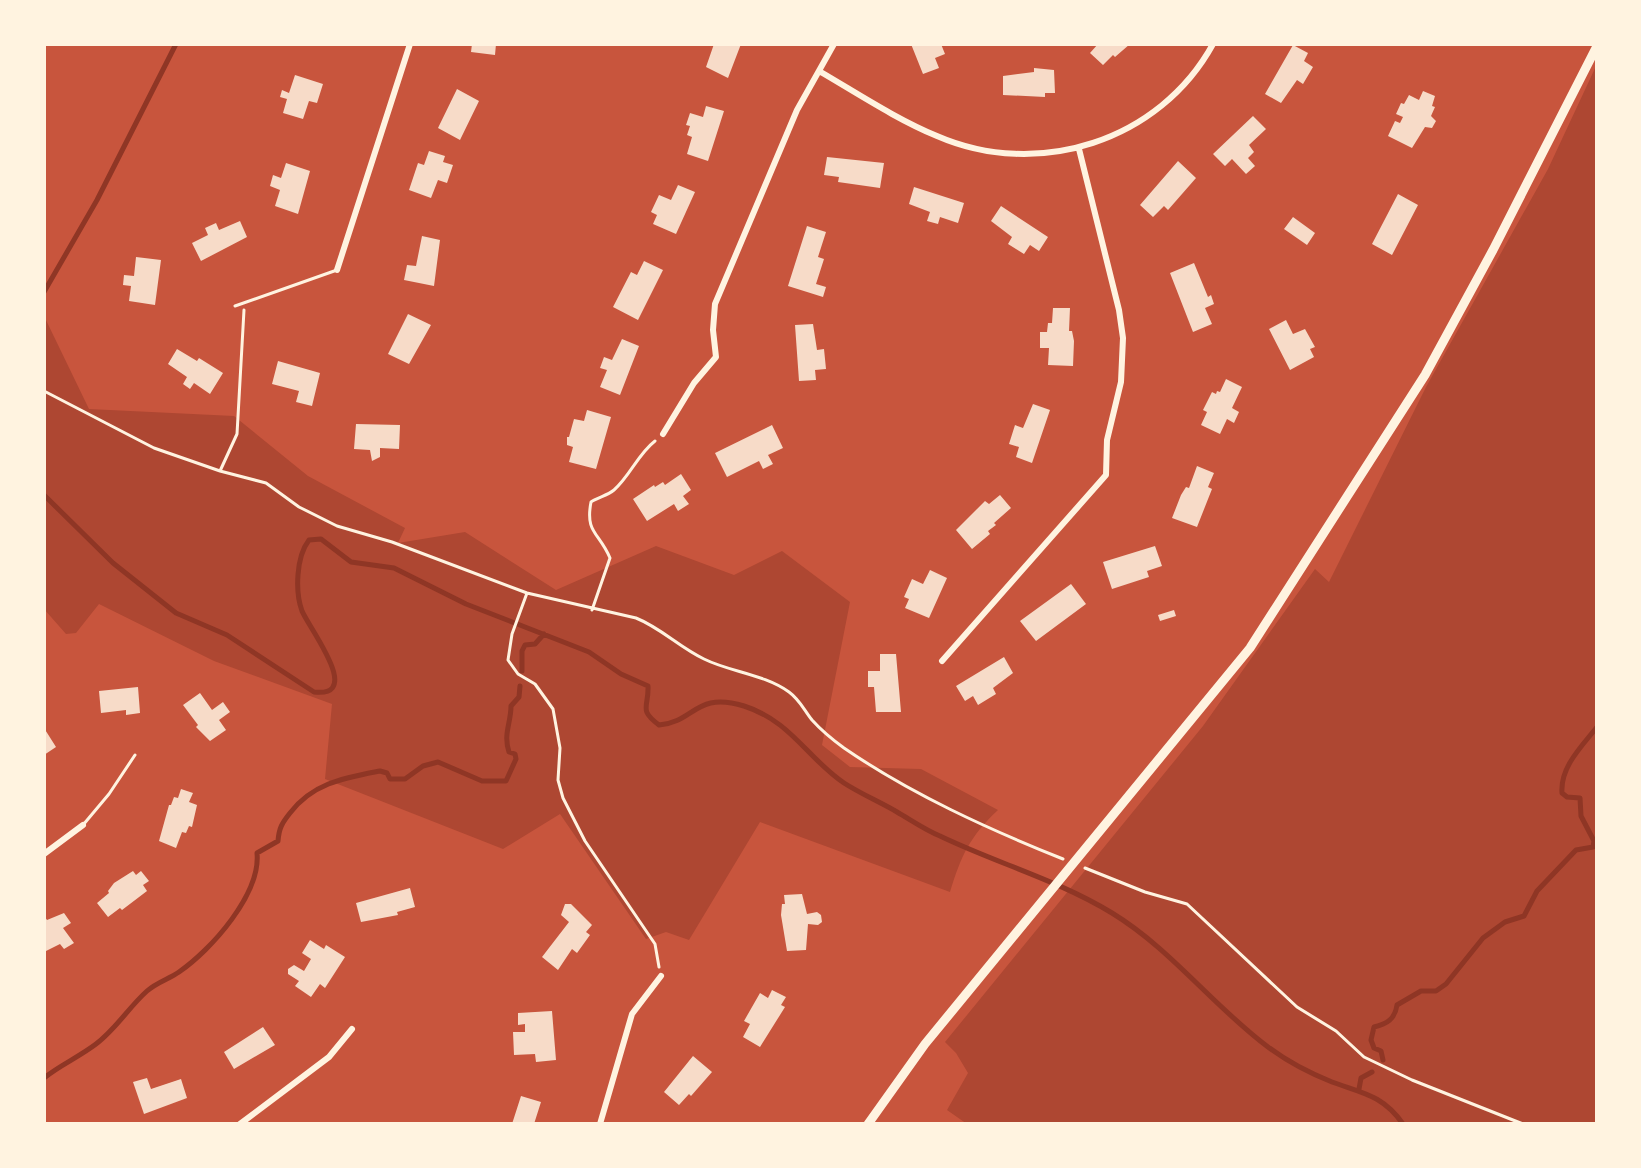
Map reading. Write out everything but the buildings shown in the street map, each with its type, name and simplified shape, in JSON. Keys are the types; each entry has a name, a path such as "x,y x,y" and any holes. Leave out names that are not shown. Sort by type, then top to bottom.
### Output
{"main road":[{"path":"868,1124 925,1044 1250,648 1416,388 1487,261 1597,46"}],"street":[{"path":"337,270 410,44"},
{"path":"663,434 694,383 716,357 715,304 797,110 834,44"},
{"path":"819,71 937,136 968,147 1022,154 1079,149 1130,127 1166,102 1195,72 1213,44"},
{"path":"942,661 1106,475 1107,440 1121,382 1123,338 1119,310 1079,149"},
{"path":"44,854 83,825"},
{"path":"600,1124 632,1014 661,976"},
{"path":"240,1124 329,1057 352,1029"}],"lane":[{"path":"235,306 337,270"},
{"path":"83,825 135,755"}],"path":[{"path":"220,471 237,434 244,303"},
{"path":"44,391 154,448 266,483 299,507 337,526 392,542 527,593 636,618 652,625 707,661 786,689 799,699 811,718 843,747 944,806 1066,860"},
{"path":"592,610 610,558 603,543 590,528 588,516 591,502 613,490 640,460 646,448 663,434"},
{"path":"527,593 512,634 508,660 518,674 535,684 553,709 560,748 558,780 563,798 585,841 655,944 661,976"},
{"path":"1080,866 1145,892 1187,904 1269,983 1297,1007 1336,1031 1364,1057 1412,1080 1523,1124"}],"shaded area":[{"path":"1597,64 1597,1124 967,1124 947,1110 968,1073 945,1042 1203,726 1315,569 1329,582 1426,387 1548,169"},
{"path":"44,316 89,409 234,416 308,476 405,528 398,543 465,532 556,590 656,546 734,575 782,551 850,602 822,745 850,767 921,769 998,810 968,847 950,892 760,822 689,940 666,932 646,939 560,814 503,849 325,779 332,704 214,661 99,604 76,633 66,634 44,609"}],"waterway":[{"path":"44,292 97,200 176,44"},
{"path":"44,495 113,563 176,613 227,635 314,692 328,691 334,684 334,673 302,611 298,575 301,556 309,540 321,539 351,562 394,568 466,604 589,652 621,674 648,686 646,708 659,725 681,719 715,702 728,702 760,713 787,730 831,773 857,791 934,834 1070,891 1112,913 1154,943 1248,1031 1283,1058 1380,1101 1403,1124"},
{"path":"522,671 525,645 535,644 544,634"},
{"path":"44,1078 96,1044 147,991 179,972 205,950 243,903 256,869 257,853 278,841 285,820 299,803 319,788 342,779 380,771 387,773 390,779 405,779 423,766 438,762 482,781 506,781 516,759 515,754 509,752 507,734 511,706 519,697 520,686"},
{"path":"1383,1060 1381,1051 1374,1048 1371,1040 1374,1027 1390,1020 1397,1005 1421,991 1436,991 1446,984 1483,938 1505,922 1524,916 1537,891 1576,850 1593,847 1594,841 1581,816 1580,798 1567,797 1562,793 1562,783 1573,757 1597,727"},
{"path":"1359,1089 1361,1078 1372,1072"}]}
